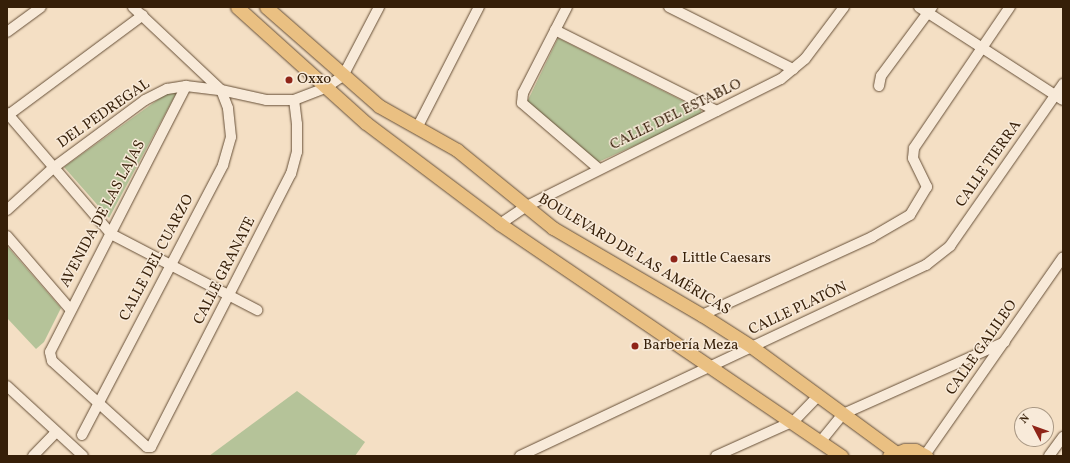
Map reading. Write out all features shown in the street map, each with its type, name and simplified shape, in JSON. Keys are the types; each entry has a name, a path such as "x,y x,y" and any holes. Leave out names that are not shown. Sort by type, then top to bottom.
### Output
{"main road":[{"path":"237,7 325,88 366,123 500,224 794,421 842,456"},
{"name":"BOULEVARD DE LAS AMÉRICAS","path":"266,7 379,106 418,126 458,150 524,207 559,231 702,315 752,347 844,414 892,454 915,450 926,456"},
{"path":"366,123 379,106"}],"street":[{"path":"7,32 41,7"},
{"path":"133,7 221,90"},
{"name":"DEL PEDREGAL","path":"7,210 53,168 145,100 167,89 186,86 221,90 266,100 294,100 325,88 343,76 379,7"},
{"path":"418,126 479,7"},
{"path":"567,7 523,93 522,103 599,169"},
{"path":"669,7 793,69"},
{"name":"CALLE DEL ESTABLO","path":"500,224 524,207 764,89 805,59 844,7"},
{"path":"920,7 931,9 982,46 1059,98"},
{"path":"702,315 872,237 910,215 927,187 912,152 982,46 1010,7"},
{"path":"879,86 881,76 931,9"},
{"path":"143,15 7,115 111,234 257,310"},
{"path":"555,30 717,112"},
{"name":"CALLE TIERRA","path":"936,258 950,246 1059,98 1063,84"},
{"name":"AVENIDA DE LAS LAJAS","path":"99,403 50,356 50,350 186,86"},
{"name":"CALLE DEL CUARZO","path":"82,435 228,154 231,119 226,98 221,90"},
{"name":"CALLE GRANATE","path":"153,452 229,296 291,174 297,152 297,124 294,100"},
{"path":"7,236 70,309"},
{"name":"CALLE GALILEO","path":"926,456 1063,257"},
{"name":"CALLE PLATÓN","path":"520,456 916,270 936,258"},
{"path":"821,441 844,414 1004,342"},
{"path":"7,386 83,456"},
{"path":"716,456 794,421 818,396"},
{"path":"99,403 153,452"},
{"path":"33,456 56,432"},
{"path":"1049,456 1063,437"}],"green space":[{"path":"558,38 701,110 702,115 594,164 527,102"},
{"path":"178,90 109,218 64,167 170,91"},
{"path":"7,246 61,308 44,342 36,349 7,318"},
{"path":"297,391 365,442 355,456 209,456"}],"place":[{"name":"Oxxo","path":"289,80"},
{"name":"Little Caesars","path":"674,259"},
{"name":"Barbería Meza","path":"635,346"}]}
